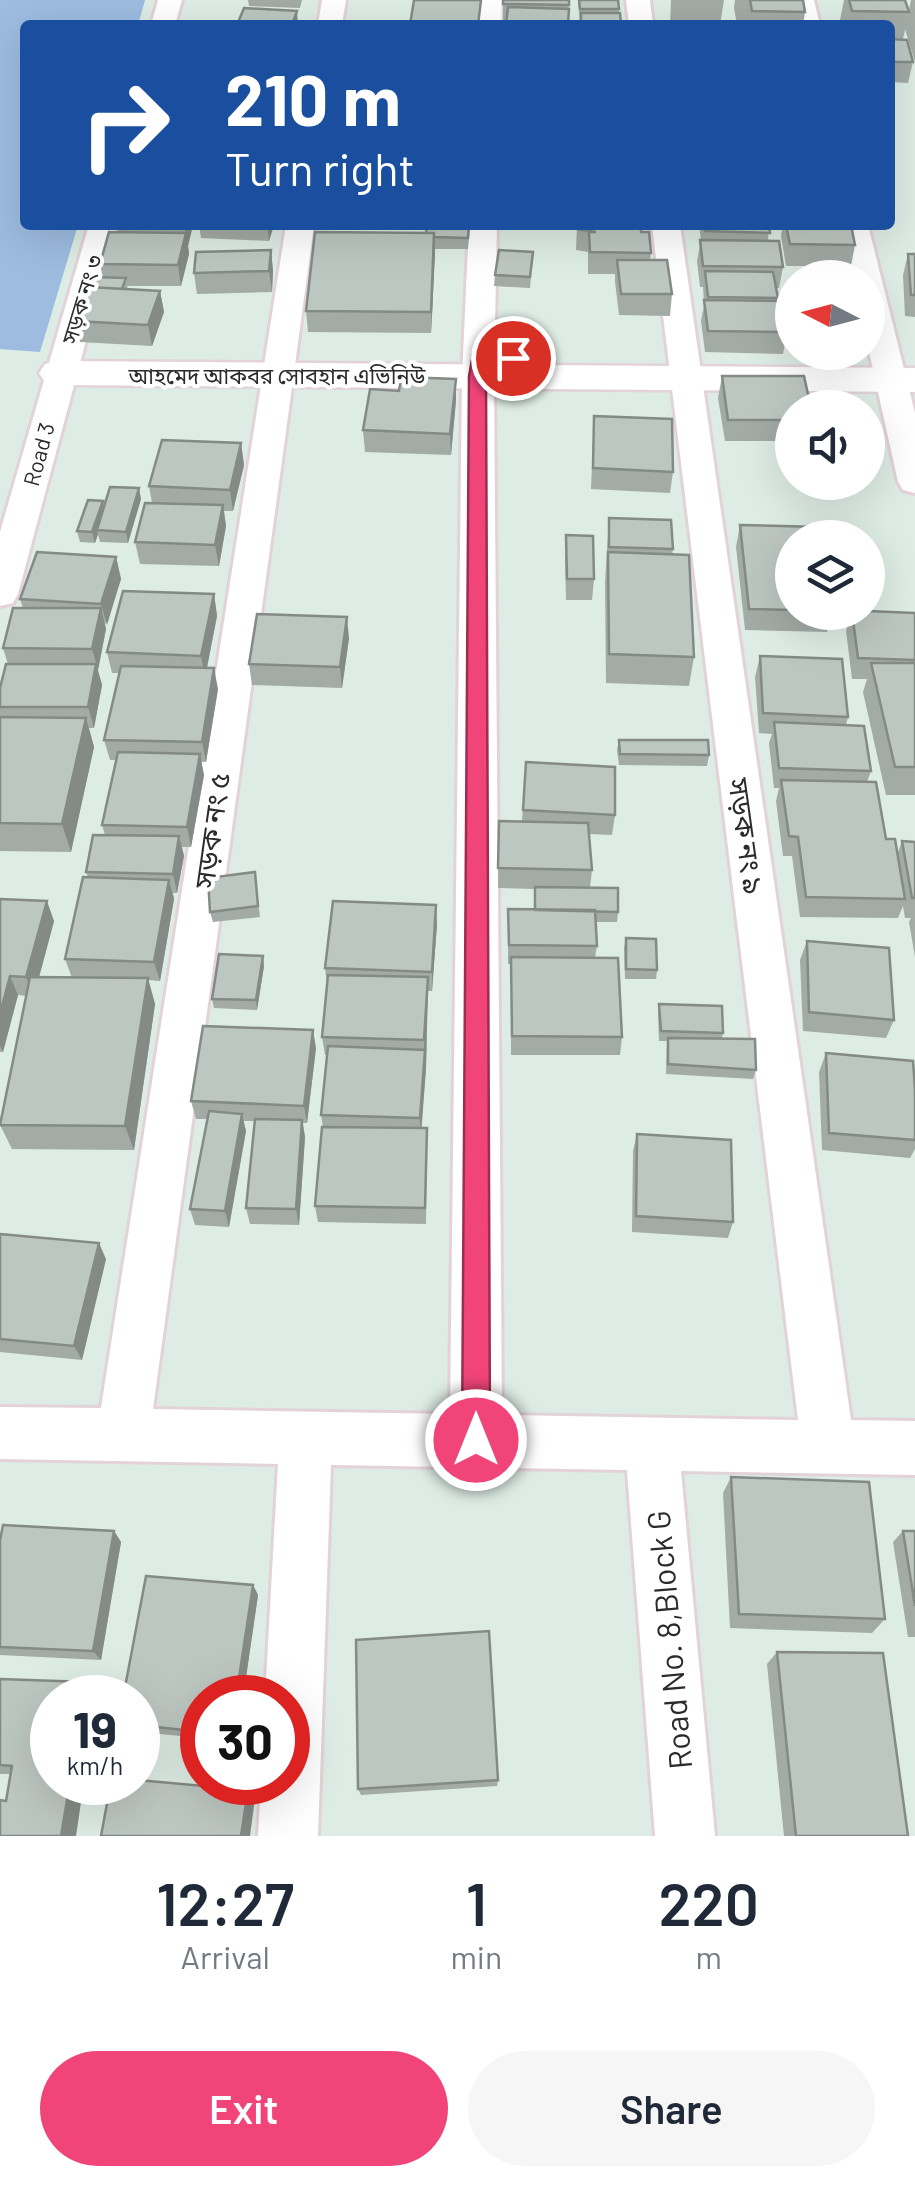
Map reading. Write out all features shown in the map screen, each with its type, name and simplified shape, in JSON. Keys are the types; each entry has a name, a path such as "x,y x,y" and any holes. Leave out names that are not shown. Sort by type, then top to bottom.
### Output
{"street":[{"name":"সড়ক নং ৩","path":"62,364 102,230"},
{"name":"সড়ক নং ৫","path":"122,1435 299,230"},
{"path":"476,1440 478,367 482,230"},
{"name":"সড়ক নং ৯","path":"667,230 828,1448"},
{"path":"855,230 862,260"},
{"path":"885,328 901,371 915,482"},
{"name":"আহমেদ আকবর সোবহান এভিনিউ","path":"62,364 901,371"},
{"name":"Road 3","path":"0,594 62,364"},
{"path":"0,1433 915,1448"},
{"path":"288,1836 306,1438"},
{"name":"Road No. 8,Block G","path":"652,1443 684,1836"}],"shaded area":[{"path":"0,0 145,0 139,20 20,20 20,230 77,230 40,352 0,349"}],"building":[{"path":"414,0 481,0 479,20 411,20"},
{"path":"503,0 569,0 569,5 503,4"},
{"path":"579,0 618,0 619,9 580,9"},
{"path":"750,0 803,0 805,12 752,11"},
{"path":"849,0 905,0 909,12 852,11"},
{"path":"508,7 569,9 568,20 507,20"},
{"path":"244,8 297,11 294,20 239,20"},
{"path":"581,13 620,13 621,20 581,20"},
{"path":"895,39 907,40 913,62 895,62"},
{"path":"469,230 468,238 434,237 434,233 426,233"},
{"path":"583,230 649,232 651,253 590,252 589,232 596,232"},
{"path":"770,230 770,233 705,231"},
{"path":"787,230 852,230 855,245 790,244"},
{"path":"109,232 186,233 178,265 100,264"},
{"path":"315,232 434,233 431,312 306,311"},
{"path":"700,240 779,241 782,260 775,260 775,267 703,266"},
{"path":"271,250 269,271 194,273 196,252"},
{"path":"499,250 533,252 530,277 495,275"},
{"path":"908,254 915,254 915,295 911,295"},
{"path":"617,260 667,260 672,294 621,294"},
{"path":"705,271 773,272 775,298 708,297"},
{"path":"91,277 126,278 122,289 89,287 86,294"},
{"path":"89,287 160,291 148,325 76,321"},
{"path":"704,300 775,301 775,332 708,331"},
{"path":"722,376 804,376 807,390 775,390 775,420 728,420"},
{"path":"401,377 456,379 450,434 363,430 370,389 399,391"},
{"path":"594,416 672,419 673,472 593,468"},
{"path":"162,440 241,443 230,490 149,486"},
{"path":"110,487 139,488 126,532 97,530"},
{"path":"88,500 103,501 92,532 77,531"},
{"path":"145,503 223,505 215,545 135,542"},
{"path":"609,518 671,520 673,549 609,547"},
{"path":"740,525 775,526 775,610 749,609"},
{"path":"566,535 593,536 594,579 567,579"},
{"path":"37,552 116,557 101,604 20,599"},
{"path":"608,552 689,555 694,657 609,654"},
{"path":"123,591 214,594 201,656 107,652"},
{"path":"13,608 101,608 92,649 3,648"},
{"path":"885,612 915,613 915,660 858,658 854,630 885,630"},
{"path":"257,614 347,617 340,667 249,664"},
{"path":"760,656 842,659 848,717 763,713"},
{"path":"871,663 915,663 915,767 895,767"},
{"path":"6,664 96,664 88,707 0,707"},
{"path":"121,666 214,668 202,742 104,740"},
{"path":"0,717 86,718 62,824 0,823"},
{"path":"774,722 864,726 871,771 779,768"},
{"path":"619,740 708,740 709,755 620,754"},
{"path":"118,752 200,754 187,827 102,825"},
{"path":"526,762 615,767 615,815 523,810"},
{"path":"781,780 876,782 886,839 895,839 905,899 806,897 798,837 789,836"},
{"path":"499,821 588,823 592,870 498,868"},
{"path":"93,835 179,836 173,874 86,872"},
{"path":"902,841 915,842 915,898 912,898"},
{"path":"255,872 258,906 210,912 208,878"},
{"path":"83,877 169,880 154,962 65,959"},
{"path":"535,887 618,888 618,912 535,910"},
{"path":"0,899 47,901 26,977 10,976 0,1014"},
{"path":"333,901 436,905 432,972 325,968"},
{"path":"508,909 595,910 597,946 509,945"},
{"path":"626,938 656,939 657,970 626,969"},
{"path":"807,941 889,948 894,1020 809,1012"},
{"path":"219,954 263,956 256,1000 212,999"},
{"path":"511,957 618,958 622,1037 512,1036"},
{"path":"328,975 428,977 424,1040 322,1037"},
{"path":"30,977 148,978 125,1126 0,1125"},
{"path":"659,1004 722,1006 723,1033 661,1031"},
{"path":"203,1026 313,1030 304,1106 191,1101"},
{"path":"668,1038 755,1039 756,1070 668,1064"},
{"path":"328,1046 425,1050 420,1118 321,1115"},
{"path":"826,1053 913,1061 915,1140 829,1133"},
{"path":"209,1111 242,1114 225,1211 190,1209"},
{"path":"255,1119 302,1120 296,1209 246,1208"},
{"path":"322,1127 427,1128 425,1208 315,1206"},
{"path":"637,1134 731,1140 733,1222 636,1216"},
{"path":"0,1234 99,1243 74,1346 0,1339"},
{"path":"731,1477 869,1482 885,1619 739,1614"},
{"path":"3,1525 114,1531 93,1651 0,1647"},
{"path":"903,1531 915,1531 915,1606"},
{"path":"146,1576 253,1585 239,1675 180,1675 180,1730 160,1727 160,1675 127,1675"},
{"path":"489,1631 498,1780 358,1789 356,1640"},
{"path":"777,1652 883,1653 908,1836 796,1836"},
{"path":"0,1679 30,1680 30,1805 66,1805 61,1836 0,1836 0,1800 6,1801 12,1766 0,1765"},
{"path":"160,1782 180,1784 180,1805 246,1805 241,1836 101,1836 107,1805 160,1805"}],"route":[{"path":"476,1440 478,358 513,358"}]}
